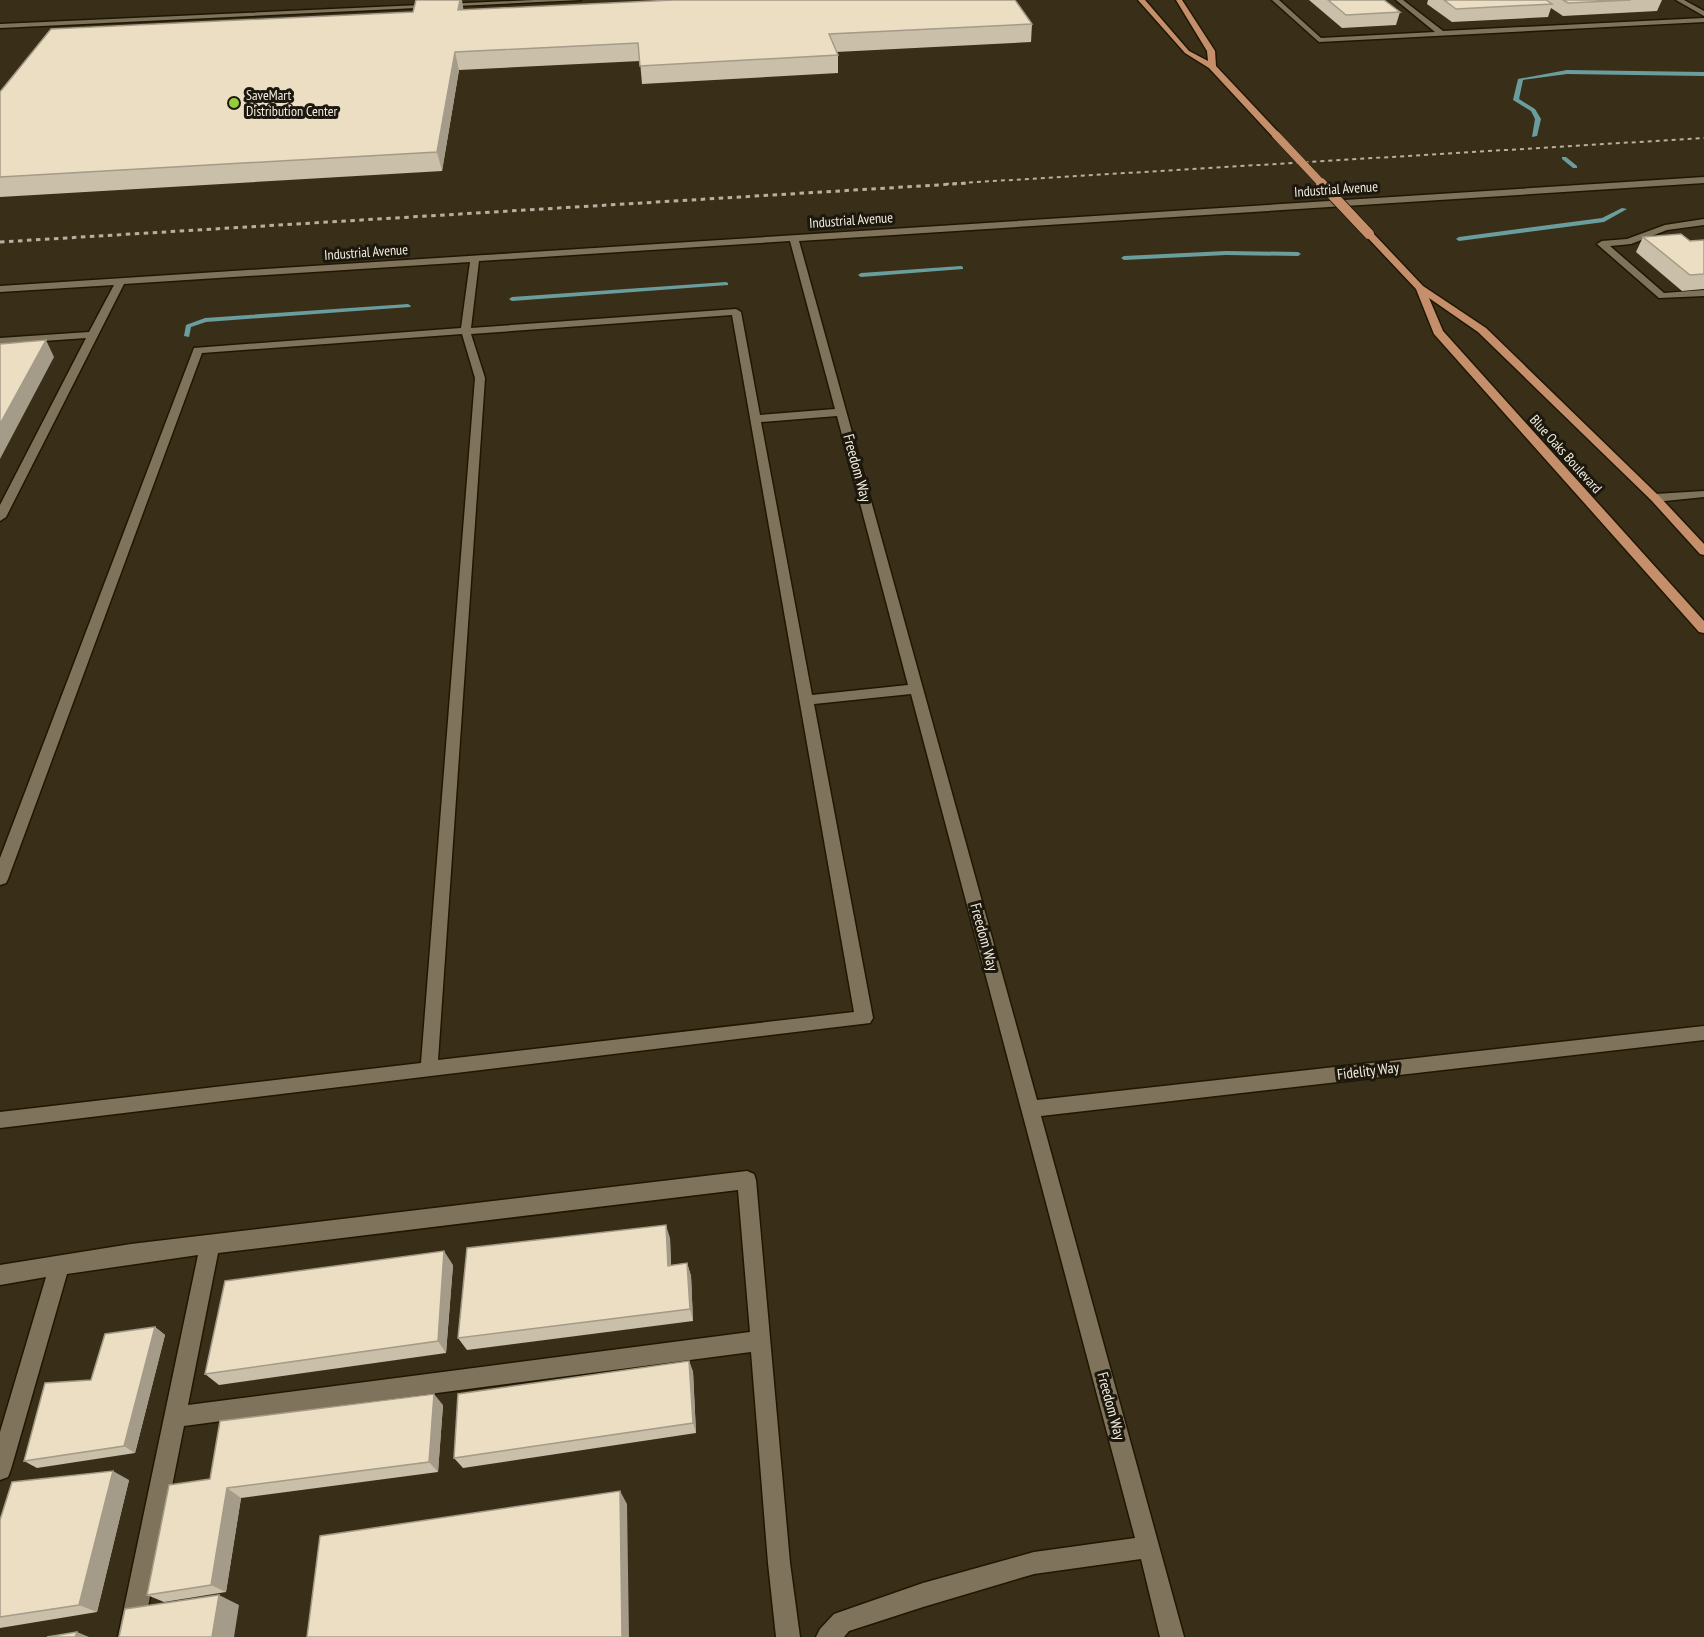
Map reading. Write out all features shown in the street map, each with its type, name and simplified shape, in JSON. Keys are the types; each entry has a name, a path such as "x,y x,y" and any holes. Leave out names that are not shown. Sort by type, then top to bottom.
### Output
{"main road":[{"name":"Blue Oaks Boulevard","path":"1141,0 1187,52 1212,66 1420,288 1482,330 1655,498 1704,551"},
{"name":"Blue Oaks Boulevard","path":"1179,0 1211,51 1212,66"},
{"name":"Blue Oaks Boulevard","path":"1420,288 1438,332 1704,629"}],"street":[{"path":"358,10 360,0"},
{"path":"0,26 358,10 428,3 578,0"},
{"path":"1275,0 1319,40 1704,20"},
{"path":"1399,0 1442,34"},
{"path":"1679,0 1704,14"},
{"name":"Industrial Avenue","path":"0,289 1703,181"},
{"path":"1704,222 1665,228 1628,242 1602,244 1662,296 1704,293"},
{"name":"Freedom Way","path":"794,238 1172,1637"},
{"path":"429,1070 480,378 466,332 475,258"},
{"path":"0,517 120,282"},
{"path":"0,879 198,350 736,312 864,1018 0,1120"},
{"path":"0,341 93,335"},
{"path":"755,419 842,412"},
{"path":"1655,498 1704,494"},
{"path":"806,700 917,689"},
{"name":"Fidelity Way","path":"1031,1109 1704,1033"},
{"path":"0,1275 210,1245 747,1180 788,1637"},
{"path":"130,1637 210,1245"},
{"path":"0,1469 59,1266"},
{"path":"175,1417 761,1341"},
{"path":"828,1637 842,1622 923,1595 1034,1563 1149,1547"}],"building":[{"name":"SaveMart Distribution Center","path":"416,0 460,0 458,10 674,0 1015,0 1032,24 829,34 838,55 640,66 638,43 455,52 437,152 0,177 0,92 51,29 413,12"},
{"path":"1328,0 1384,0 1400,12 1346,15"},
{"path":"1444,0 1546,0 1552,4 1456,9"},
{"path":"1563,0 1631,0 1568,3"},
{"path":"1681,234 1690,241 1704,240 1704,274 1690,275 1643,237"},
{"path":"46,340 0,424 0,344"},
{"path":"666,1225 668,1266 687,1263 690,1309 458,1338 467,1248"},
{"path":"444,1251 438,1341 205,1374 225,1281"},
{"path":"155,1327 124,1446 24,1461 45,1383 91,1380 105,1334"},
{"path":"689,1361 693,1423 454,1458 458,1394"},
{"path":"434,1394 429,1462 227,1488 211,1585 147,1595 169,1485 210,1479 220,1421"},
{"path":"113,1471 79,1605 0,1617 0,1520 12,1482"},
{"path":"620,1491 622,1637 307,1637 320,1536"},
{"path":"219,1595 212,1637 119,1637 125,1609"},
{"path":"77,1632 75,1637 47,1637"}],"waterway":[{"path":"1534,136 1538,119 1533,110 1516,100 1521,79 1567,72 1704,74"},
{"path":"1564,158 1575,167"},
{"path":"1459,239 1604,220 1624,209"},
{"path":"1124,258 1226,253 1298,254"},
{"path":"861,275 961,268"},
{"path":"512,299 726,284"},
{"path":"187,336 188,326 205,320 408,306"}],"railway":[{"path":"945,184 1704,138"},
{"path":"0,242 970,183"}],"place":[{"name":"SaveMart Distribution Center","path":"234,103"}]}
